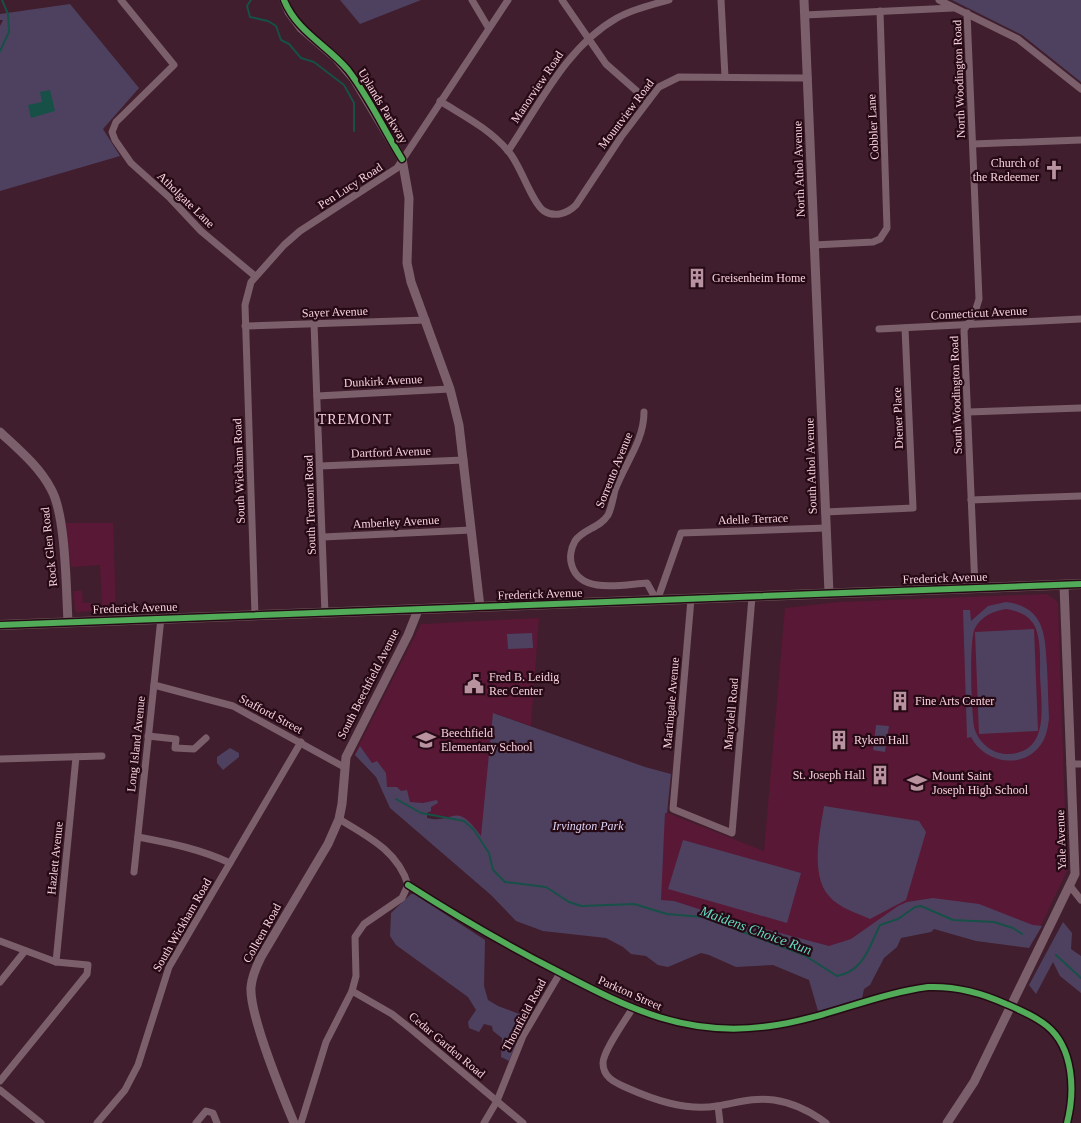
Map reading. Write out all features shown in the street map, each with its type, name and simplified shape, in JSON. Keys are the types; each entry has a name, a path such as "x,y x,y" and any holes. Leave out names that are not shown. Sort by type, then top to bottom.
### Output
{"main road":[{"name":"Frederick Avenue","path":"0,625 1081,584"}],"street":[{"name":"Atholgate Lane","path":"121,0 174,65 116,122 112,132 120,150 130,163 170,198 201,231 255,276"},
{"name":"Uplands Parkway","path":"284,0 289,12 301,28 336,58 354,79 402,159"},
{"path":"472,0 488,28"},
{"name":"Pen Lucy Road","path":"255,276 300,231 394,171 508,0"},
{"path":"562,0 613,72 648,101"},
{"name":"Manorview Road","path":"508,151 566,63 588,39 619,17 668,0"},
{"path":"721,0 725,77"},
{"name":"North Athol Avenue","path":"804,0 818,338"},
{"path":"939,0 1018,39 1081,89"},
{"path":"805,14 956,7"},
{"name":"Cobbler Lane","path":"814,245 867,243 880,239 888,222 880,11"},
{"name":"North Woodington Road","path":"967,13 973,144"},
{"name":"Mountview Road","path":"508,151 523,172 535,200 543,210 552,214 564,213 576,205 616,144 659,87 672,79 725,77 808,78"},
{"path":"440,101 488,131 508,151"},
{"path":"973,144 1081,140"},
{"name":"South Woodington Road","path":"973,144 979,299 976,312 966,325 975,588"},
{"path":"402,159 409,198 407,263 411,282 450,389 459,425 480,607"},
{"name":"South Wickham Road","path":"255,276 246,296 245,326 256,616"},
{"name":"Connecticut Avenue","path":"879,329 1081,319"},
{"name":"Sayer Avenue","path":"245,326 426,320"},
{"name":"South Tremont Road","path":"314,324 326,614"},
{"name":"Diener Place","path":"825,512 913,508 906,328"},
{"name":"South Athol Avenue","path":"818,338 829,593"},
{"name":"Dunkirk Avenue","path":"317,396 450,389"},
{"path":"968,412 1081,408"},
{"name":"Sorrento Avenue","path":"644,412 642,430 633,456 615,490 607,517 580,536 572,547 570,559 574,572 584,582 599,585 647,584 657,601"},
{"name":"Rock Glen Road","path":"0,432 35,467 51,489 56,500 61,531 68,621"},
{"name":"Dartford Avenue","path":"320,466 464,460"},
{"path":"971,500 1081,496"},
{"name":"Adelle Terrace","path":"657,601 681,533 826,528"},
{"name":"Amberley Avenue","path":"322,537 471,530"},
{"name":"Yale Avenue","path":"947,1123 974,1082 1075,874 1064,585"},
{"name":"Marydell Road","path":"673,809 732,833 752,596"},
{"name":"Martingale Avenue","path":"673,809 691,599"},
{"name":"South Beechfield Avenue","path":"338,819 344,767 350,747 408,635 418,610"},
{"name":"Long Island Avenue","path":"134,872 161,618"},
{"name":"Stafford Street","path":"154,685 233,706 344,767"},
{"path":"148,736 176,739 175,748 194,749 206,738"},
{"name":"South Wickham Road","path":"97,1123 132,1078 143,1049 164,976 301,742"},
{"path":"0,759 102,756"},
{"name":"Hazlett Avenue","path":"56,962 76,757"},
{"path":"1070,764 1081,764"},
{"path":"302,1123 326,1042 352,991 356,976 355,937 358,932 402,898 408,885 405,874 390,854 372,839 338,819"},
{"name":"Colleen Road","path":"294,1123 258,1025 251,997 251,985 261,957 328,844 338,819"},
{"path":"138,837 201,851 230,864"},
{"name":"Parkton Street","path":"408,885 476,929 632,1009 666,1021 726,1029 770,1026 792,1022 905,991 928,987 969,990 1011,1006 1047,1026 1062,1048 1068,1065 1071,1100 1067,1123"},
{"path":"1070,886 1081,900"},
{"path":"0,941 56,962 88,965 87,974 0,1081"},
{"path":"0,982 25,951"},
{"name":"Thornfield Road","path":"484,1123 497,1101 524,1036 560,973"},
{"name":"Cedar Garden Road","path":"352,991 399,1019 523,1123"},
{"path":"632,1009 604,1055 604,1069 611,1080 658,1100 690,1107 718,1106 747,1100 774,1100 808,1110 826,1123"},
{"path":"0,1090 41,1123"},
{"path":"718,1106 720,1123"},
{"path":"196,1123 203,1113 210,1111 213,1113 217,1123"}],"shaded area":[{"path":"50,90 55,111 31,118 28,105 42,102 40,92"},
{"path":"66,523 113,523 116,611 102,611 100,565 71,567"},
{"path":"73,591 82,591 83,603 92,603 92,611 77,612 75,610"},
{"name":"Mount Saint Joseph High School","path":"1047,594 1058,602 1067,871 1035,938 933,901 836,951 660,904 665,812 764,851 785,608 839,602"},
{"name":"Beechfield Elementary School","path":"539,618 531,726 494,713 480,851 459,827 385,791 375,768 354,755 421,624"}],"green space":[{"path":"340,0 421,0 360,24"},
{"path":"952,0 1081,0 1081,82 1022,35"},
{"path":"70,4 139,88 103,129 120,156 0,191 0,26 3,20 0,20 0,14"},
{"path":"1006,602 1029,610 1036,616 1040,624 1045,644 1049,718 1046,733 1039,747 1031,754 1013,761 993,757 977,746 971,737 967,738 963,610 970,610 971,621 988,606","holes":["1006,609 1028,617 1036,629 1040,652 1042,713 1037,737 1031,746 1021,752 1002,754 984,744 975,730 972,710 971,662 973,635 978,624 984,617 992,613"]},
{"path":"1034,629 1038,731 979,734 975,632"},
{"path":"532,633 533,648 508,649 507,634"},
{"name":"Irvington Park","path":"493,713 645,767 671,774 667,813 665,813 661,900 674,901 739,922 829,946 851,939 898,906 907,902 933,898 979,904 1033,925 1042,926 1029,948 976,941 934,929 931,932 901,938 897,947 884,958 870,985 864,989 862,998 818,1011 809,980 773,965 736,967 701,953 668,967 658,965 646,956 631,954 623,947 606,938 543,931 516,921 491,895 390,808 376,777 355,755 360,746 372,763 377,761 386,773 387,787 397,787 401,791 407,790 410,802 423,803 437,800 438,803 431,807 431,811 427,813 427,818 443,819 459,816 472,825 481,836"},
{"path":"876,725 889,726 885,752 873,750"},
{"path":"230,748 239,753 239,757 223,770 217,763 217,757"},
{"path":"824,806 919,821 926,832 906,900 870,919 843,907 829,896 823,887 818,865 819,840"},
{"path":"683,840 801,873 787,923 668,889"},
{"path":"411,894 414,894 485,940 484,986 488,1000 498,1006 525,1016 525,1022 509,1061 501,1057 502,1038 493,1031 492,1026 484,1024 479,1032 469,1028 468,1022 476,1010 468,997 396,945 390,936 391,913"},
{"path":"1063,922 1072,933 1071,949 1081,956 1081,993 1060,976 1053,962 1036,994 1029,985"}],"waterway":[{"path":"0,51 9,32 8,14 2,0"},
{"path":"251,0 247,6 250,17 268,21 276,26 281,40 289,44 301,58 314,62 344,85 354,103 354,131"},
{"name":"Maidens Choice Run","path":"396,799 421,813 464,821 474,830 489,853 493,870 505,882 546,887 569,902 581,906 634,904 667,914 703,917 804,955 837,976 854,969 860,963 865,957 880,925 898,919 915,907 921,906 953,920 994,922 1013,928 1022,934"},
{"name":"Maidens Choice Run","path":"1056,955 1081,978"}],"cycle path":[{"path":"284,0 304,30 340,61 356,80 402,159"},
{"path":"0,625 1081,584"},
{"path":"408,885 501,941 610,998 635,1009 685,1024 712,1028 740,1029 790,1023 888,995 928,987 958,989 987,996 1042,1022 1056,1035 1063,1046 1070,1071 1071,1084 1070,1111 1067,1123"}],"place":[{"name":"Church of the Redeemer","path":"1054,170"},
{"name":"Greisenheim Home","path":"697,278"},
{"name":"Fred B. Leidig Rec Center","path":"474,684"},
{"name":"Fine Arts Center","path":"900,701"},
{"name":"Beechfield Elementary School","path":"426,740"},
{"name":"Ryken Hall","path":"839,740"},
{"name":"St. Joseph Hall","path":"880,775"},
{"name":"Mount Saint Joseph High School","path":"917,783"}],"district":[{"name":"TREMONT","path":"355,419"}]}
